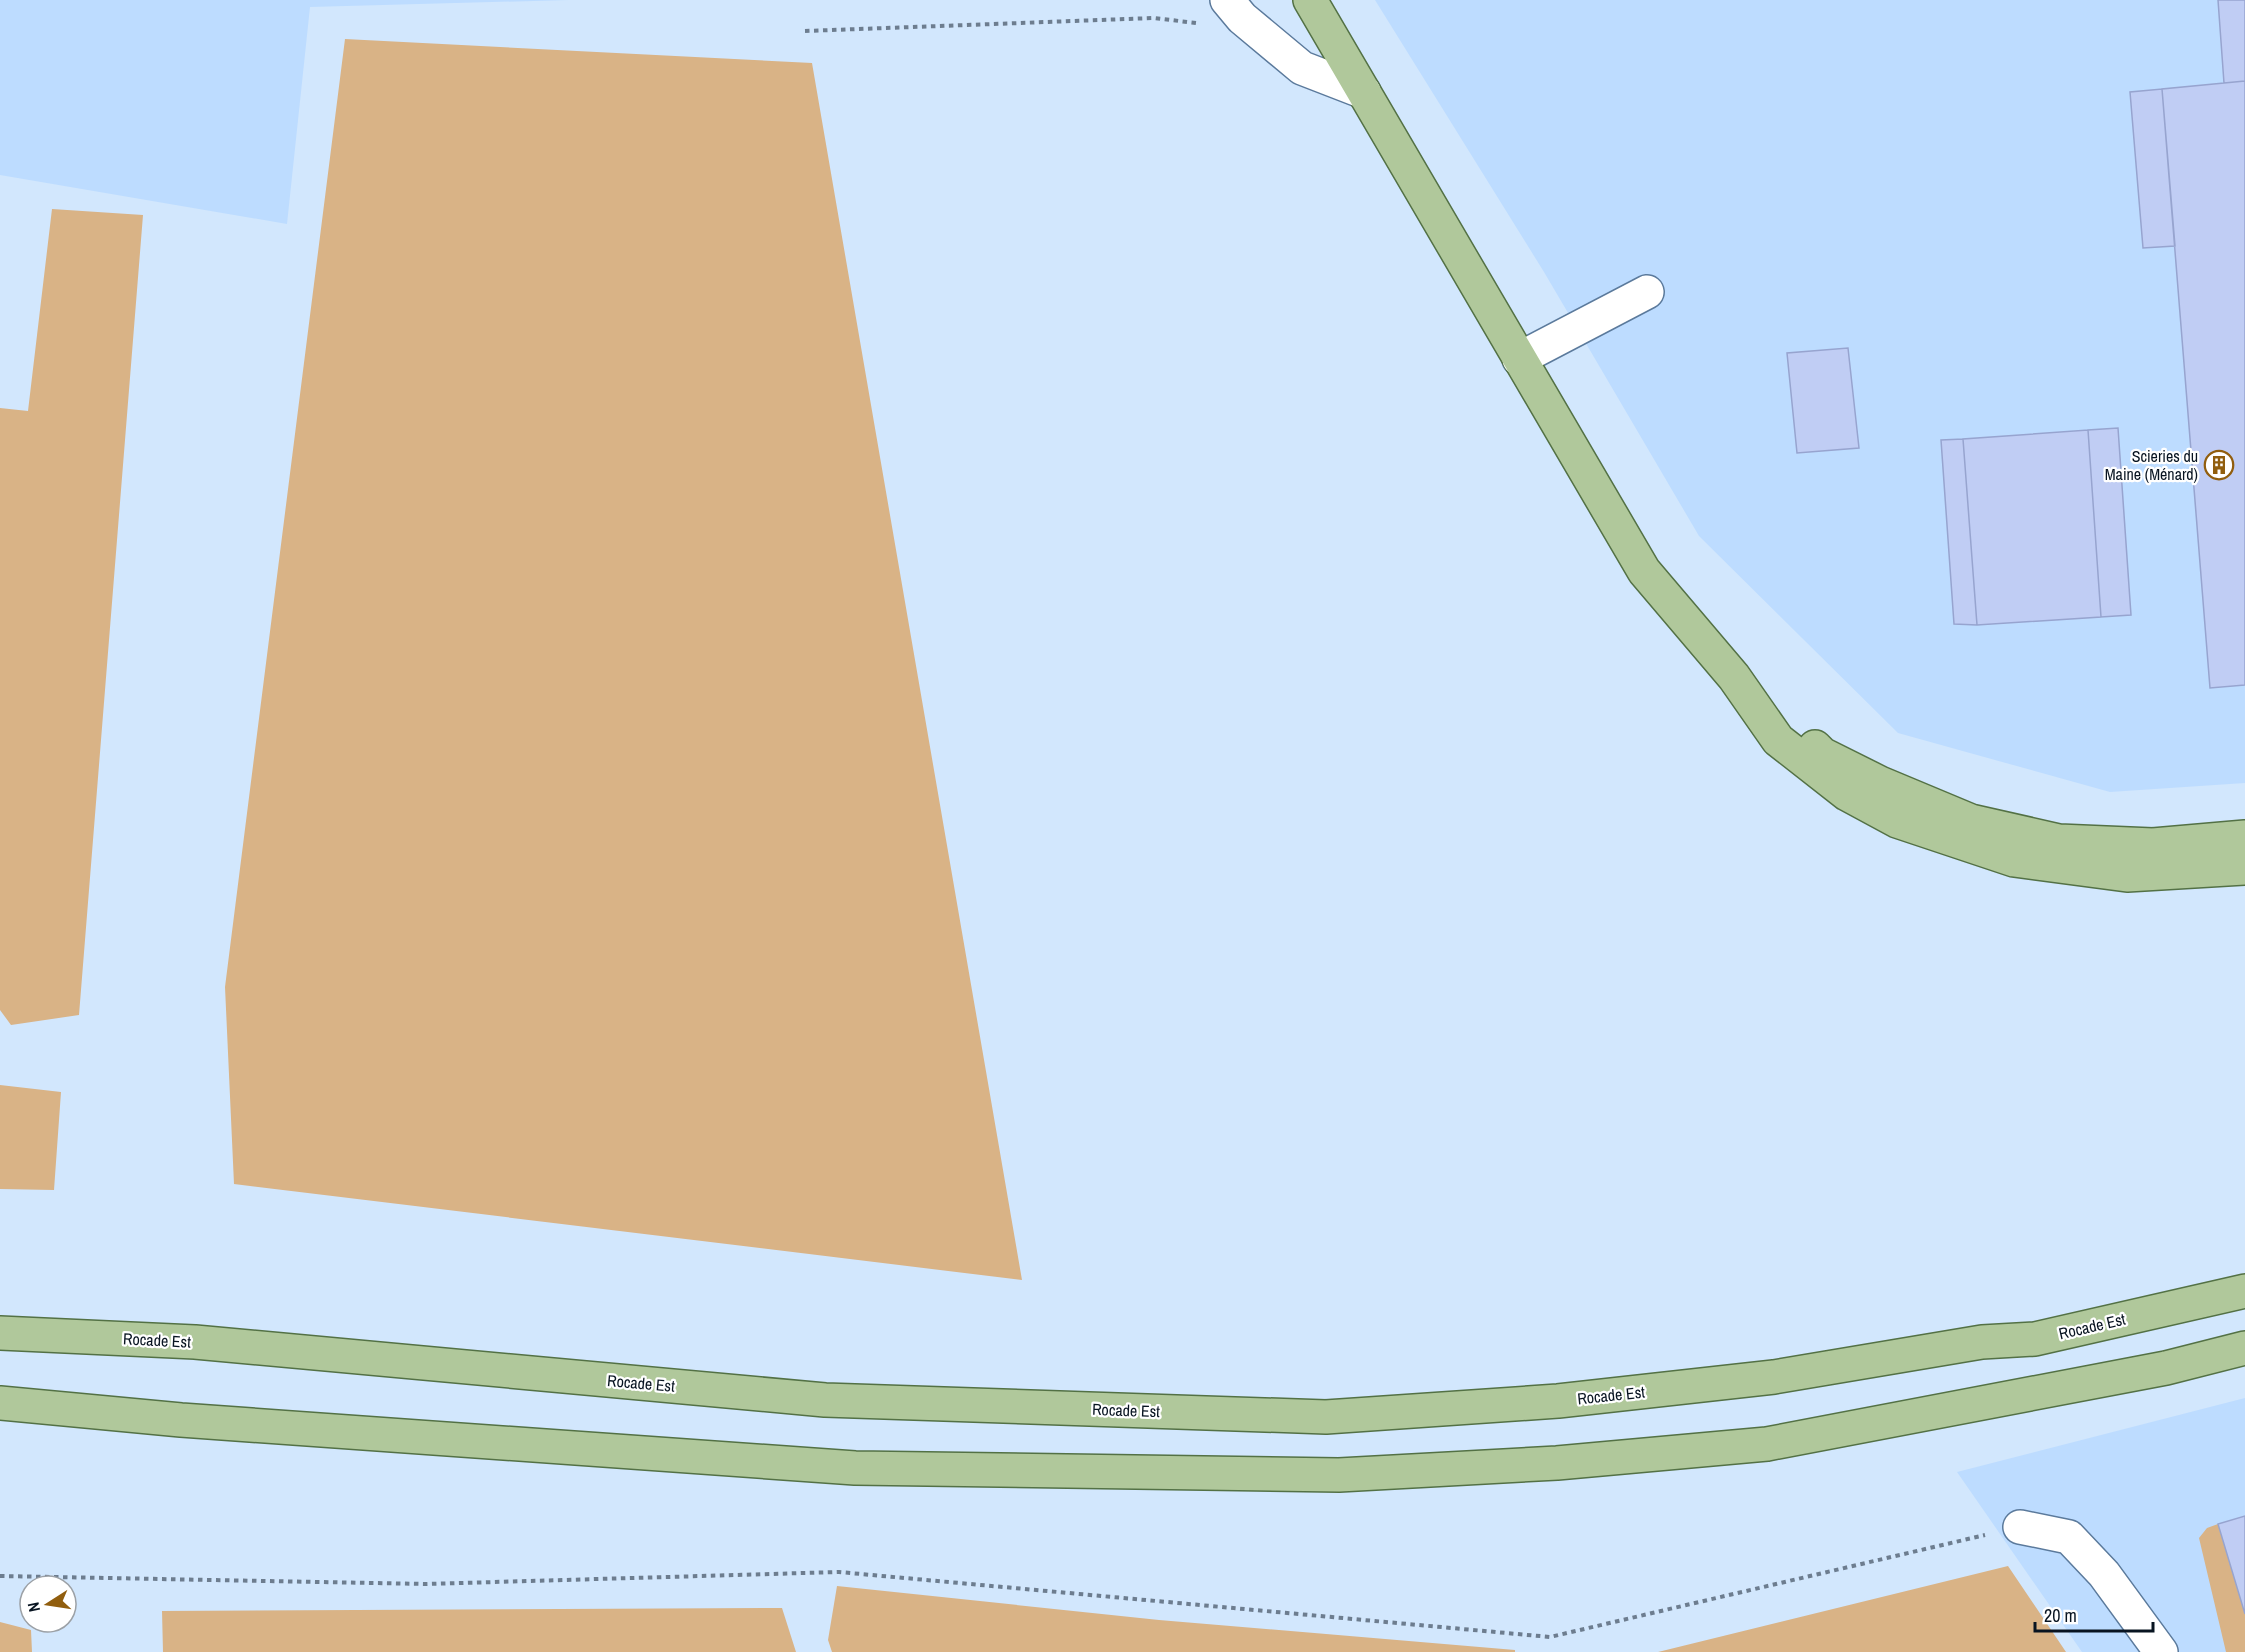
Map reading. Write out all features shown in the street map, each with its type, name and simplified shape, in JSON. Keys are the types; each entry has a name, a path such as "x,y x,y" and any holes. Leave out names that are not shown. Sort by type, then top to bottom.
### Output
{"main road":[{"path":"1310,0 1644,571 1734,677 1778,740 1847,794 1897,821 2014,860 2127,875 2245,868"},
{"path":"1734,677 1822,754 1880,783 1971,821 2059,841 2153,845 2245,837"},
{"path":"1982,1342 2029,1322 2245,1272"},
{"name":"Rocade Est","path":"0,1333 195,1342 825,1400 1326,1417 1558,1401 1762,1378 1982,1342 2035,1339 2245,1291"},
{"path":"0,1403 204,1422 855,1468 1339,1475 1557,1463 1767,1444 2166,1368 2245,1348"}],"street":[{"path":"1234,9 1302,68 1364,92"},
{"path":"1519,358 1647,292"},
{"path":"2020,1527 2068,1537 2104,1574 2161,1652"}],"path":[{"path":"805,31 1154,18 1205,24 1234,9"},
{"path":"0,1576 426,1584 839,1572 1550,1637 2020,1527"}],"shaded area":[{"path":"0,0 569,0 310,7 287,224 0,175"},
{"path":"1375,0 2245,0 2245,783 2110,792 1898,733 1699,536 1544,272"},
{"path":"345,39 812,63 1022,1280 234,1184 225,987"},
{"path":"52,209 143,215 79,1015 11,1025 0,1010 0,408 28,411"},
{"path":"0,1085 61,1092 54,1190 0,1189"},
{"path":"2245,1398 2245,1652 2082,1652 1957,1472"},
{"path":"2218,1524 2245,1614 2245,1652 2226,1652 2199,1538 2207,1528"},
{"path":"2008,1566 2066,1652 1658,1652"},
{"path":"837,1586 1159,1620 1515,1650 1515,1652 832,1652 828,1640"},
{"path":"782,1608 796,1652 163,1652 162,1611"},
{"path":"0,1622 18,1627 18,1634 31,1634 32,1652 0,1652"}],"building":[{"path":"2218,0 2245,0 2245,81 2224,83"},
{"name":"Scieries du Maine (Ménard)","path":"2245,81 2245,685 2210,688 2162,89"},
{"path":"2162,89 2175,246 2143,248 2130,92"},
{"path":"1848,348 1859,448 1797,453 1787,353"},
{"path":"2118,428 2131,615 2101,617 2088,430"},
{"path":"2088,430 2101,617 1977,625 1963,439"},
{"path":"1963,439 1977,625 1954,624 1941,440"},
{"path":"2245,1516 2245,1614 2218,1524"}],"place":[{"name":"Scieries du Maine (Ménard)","path":"2219,465"}]}
